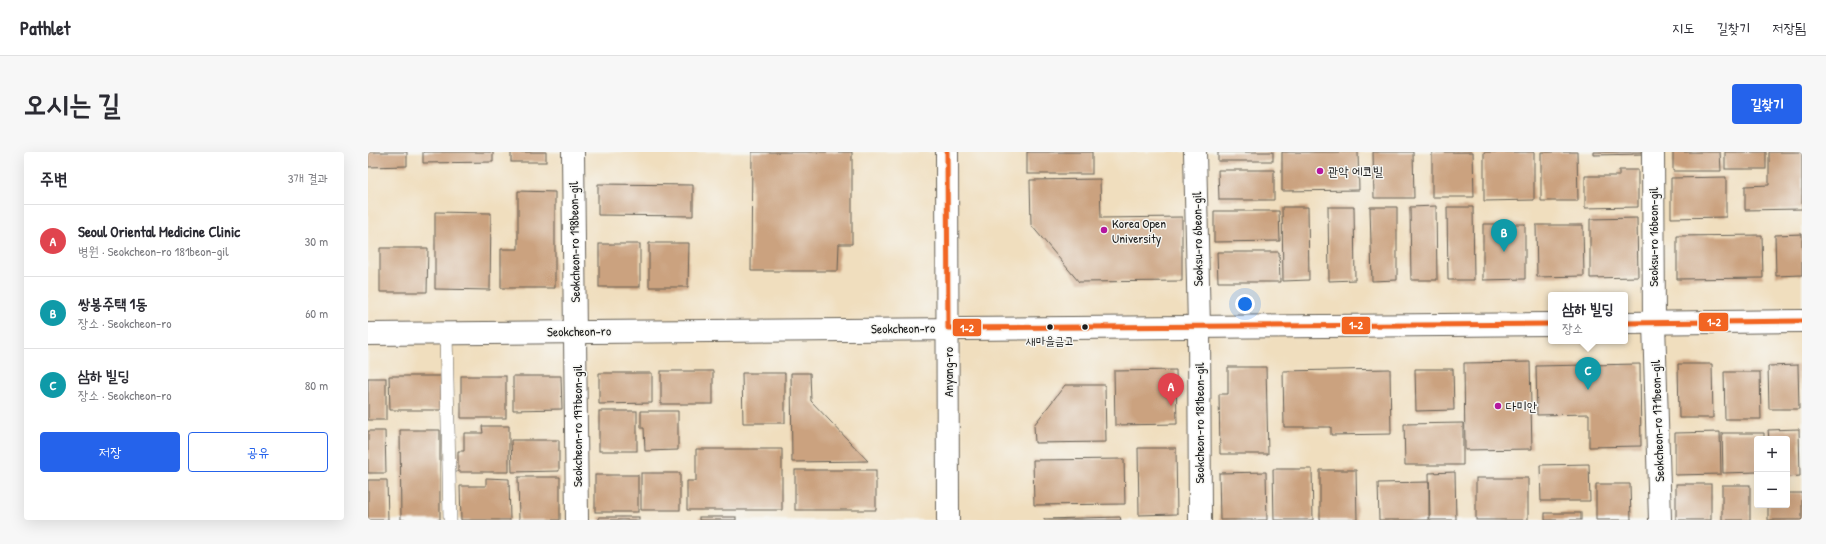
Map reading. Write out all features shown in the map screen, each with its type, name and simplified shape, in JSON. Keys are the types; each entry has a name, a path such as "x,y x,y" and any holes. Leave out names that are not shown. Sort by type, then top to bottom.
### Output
{"street":[{"name":"Seokcheon-ro 198beon-gil","path":"573,152 576,332"},
{"name":"Anyang-ro","path":"946,152 948,520"},
{"name":"Seoksu-ro 6beon-gil","path":"1195,152 1199,327"},
{"name":"Seoksu-ro 16beon-gil","path":"1653,152 1654,322"},
{"path":"1628,323 1802,321"},
{"name":"Seokcheon-ro 171beon-gil","path":"1654,322 1660,520"},
{"name":"Seokcheon-ro","path":"368,334 1548,324"},
{"name":"Seokcheon-ro 181beon-gil","path":"1199,327 1200,520"},
{"name":"Seokcheon-ro 197beon-gil","path":"576,332 577,520"}],"lane":[{"path":"446,333 450,520"}],"building":[{"path":"368,152 407,152 407,166 368,167"},
{"path":"423,152 493,152 493,162 423,163"},
{"path":"511,152 546,152 546,162 511,162"},
{"path":"752,152 852,152 852,244 839,244 838,271 751,271"},
{"path":"1027,152 1092,152 1092,174 1027,174"},
{"path":"1218,152 1273,152 1273,161 1218,161"},
{"name":"관악 에코빌","path":"1282,152 1358,152 1359,190 1282,191"},
{"path":"1373,152 1413,152 1414,198 1374,198"},
{"path":"1432,152 1473,152 1474,197 1432,197"},
{"path":"1484,152 1534,152 1534,200 1484,201"},
{"path":"1541,152 1577,152 1578,201 1541,201"},
{"path":"1594,152 1641,152 1642,154 1594,155"},
{"path":"1673,152 1720,152 1721,171 1673,171"},
{"path":"1725,152 1766,152 1766,169 1725,169"},
{"path":"1769,152 1802,152 1802,209 1745,210 1745,186 1769,185"},
{"path":"1218,170 1274,170 1274,200 1219,200"},
{"path":"1619,170 1638,170 1638,207 1585,208 1585,176 1619,176"},
{"path":"1726,177 1726,217 1671,218 1671,178"},
{"name":"Korea Open University","path":"1100,179 1101,218 1182,217 1182,281 1079,282 1031,225 1030,180"},
{"path":"598,184 693,185 693,216 598,215"},
{"path":"518,191 555,192 555,288 501,288 501,249 518,249"},
{"path":"1436,206 1437,280 1411,280 1410,207"},
{"path":"1282,207 1308,207 1309,280 1283,281"},
{"path":"1328,207 1354,207 1355,280 1329,281"},
{"path":"1370,207 1397,207 1397,280 1372,281"},
{"path":"1447,207 1473,207 1474,280 1448,280"},
{"path":"1214,211 1279,211 1280,241 1214,242"},
{"path":"435,212 491,213 490,290 435,289"},
{"path":"1637,218 1638,277 1590,278 1590,219"},
{"path":"1483,224 1525,224 1525,279 1483,280"},
{"path":"1536,225 1583,225 1584,276 1537,277"},
{"path":"1802,234 1802,275 1776,276 1775,235"},
{"path":"1762,235 1763,278 1677,279 1677,236"},
{"path":"649,243 689,243 688,287 649,287"},
{"path":"599,244 640,244 640,287 599,287"},
{"path":"380,248 428,248 427,292 380,292"},
{"path":"1217,252 1279,252 1280,282 1218,282"},
{"name":"다미안","path":"1530,362 1532,449 1465,450 1464,363"},
{"path":"1640,364 1641,446 1589,447 1589,414 1537,415 1536,366"},
{"path":"1678,364 1712,364 1713,418 1679,418"},
{"path":"1798,365 1799,409 1769,409 1768,366"},
{"path":"1228,367 1266,367 1268,454 1220,454 1219,394 1228,394"},
{"path":"1390,369 1391,434 1331,435 1331,427 1284,427 1283,371"},
{"path":"1415,369 1453,369 1454,410 1416,411"},
{"path":"1176,370 1177,424 1115,425 1114,371"},
{"path":"661,371 713,371 713,404 661,404"},
{"path":"1724,372 1760,372 1761,419 1725,419"},
{"path":"599,373 652,373 652,403 599,404"},
{"path":"742,373 785,373 785,423 743,423"},
{"path":"791,373 810,373 811,401 868,461 792,462"},
{"path":"389,376 441,376 442,410 390,410"},
{"path":"461,376 506,376 506,418 461,418"},
{"path":"513,376 561,376 562,409 513,410"},
{"path":"368,378 386,378 386,420 368,420"},
{"path":"1065,385 1105,385 1106,442 1035,443 1034,425"},
{"path":"599,411 637,411 637,451 599,451"},
{"path":"641,411 678,411 678,450 645,451 644,428 641,428"},
{"path":"1463,423 1463,465 1405,465 1404,424"},
{"path":"482,426 509,426 509,472 458,472 458,451 464,451 464,433 483,433"},
{"path":"1799,429 1800,476 1790,477 1790,436 1769,436 1768,430"},
{"path":"400,430 440,430 440,520 401,520"},
{"path":"368,431 385,431 386,473 368,473"},
{"path":"1720,432 1721,474 1675,475 1675,433"},
{"path":"1722,433 1764,433 1764,436 1754,436 1754,472 1723,473"},
{"path":"511,440 559,440 559,471 512,472"},
{"path":"1138,448 1176,448 1177,514 1139,515"},
{"path":"696,449 782,449 782,510 687,510 687,481 696,481"},
{"path":"1124,459 1125,504 1034,505 1033,460"},
{"path":"1589,464 1590,501 1541,501 1540,465"},
{"path":"1273,469 1312,469 1313,520 1274,520"},
{"path":"795,470 876,470 876,510 795,510"},
{"path":"1320,470 1356,470 1357,520 1320,520"},
{"path":"1266,472 1267,520 1220,520 1219,473"},
{"path":"1455,472 1456,520 1430,520 1429,473"},
{"path":"641,473 680,473 680,510 641,510"},
{"path":"595,475 638,475 638,512 595,512"},
{"path":"518,477 560,477 560,520 519,520"},
{"path":"486,478 509,479 510,520 461,520 460,486 486,486"},
{"path":"1476,478 1528,478 1528,520 1476,520"},
{"path":"368,480 387,480 388,520 368,520"},
{"path":"1429,482 1429,520 1379,520 1378,483"},
{"path":"1596,484 1630,484 1631,520 1596,520"},
{"path":"1676,484 1711,484 1711,520 1676,520"},
{"path":"1722,485 1750,485 1750,520 1722,520"},
{"path":"1790,493 1802,493 1802,520 1768,520 1768,508 1790,508"},
{"path":"1545,513 1581,513 1581,520 1545,520"},
{"path":"599,517 639,517 639,520 599,520"},
{"path":"699,517 736,517 736,520 699,520"},
{"path":"1120,517 1121,520 1044,520 1044,519"}],"transit line":[{"name":"1-2","path":"947,152 948,328 1548,324"},
{"name":"1-2","path":"1628,323 1802,321"}],"place":[{"name":"관악 에코빌","path":"1320,171"},
{"name":"Korea Open University","path":"1104,230"},
{"name":"쌍봉주택 1동","path":"1504,252"},
{"name":"새마을금고","path":"1050,327"},
{"name":"삼하 빌딩","path":"1588,390"},
{"name":"Seoul Oriental Medicine Clinic","path":"1171,406"},
{"name":"다미안","path":"1498,406"}]}
